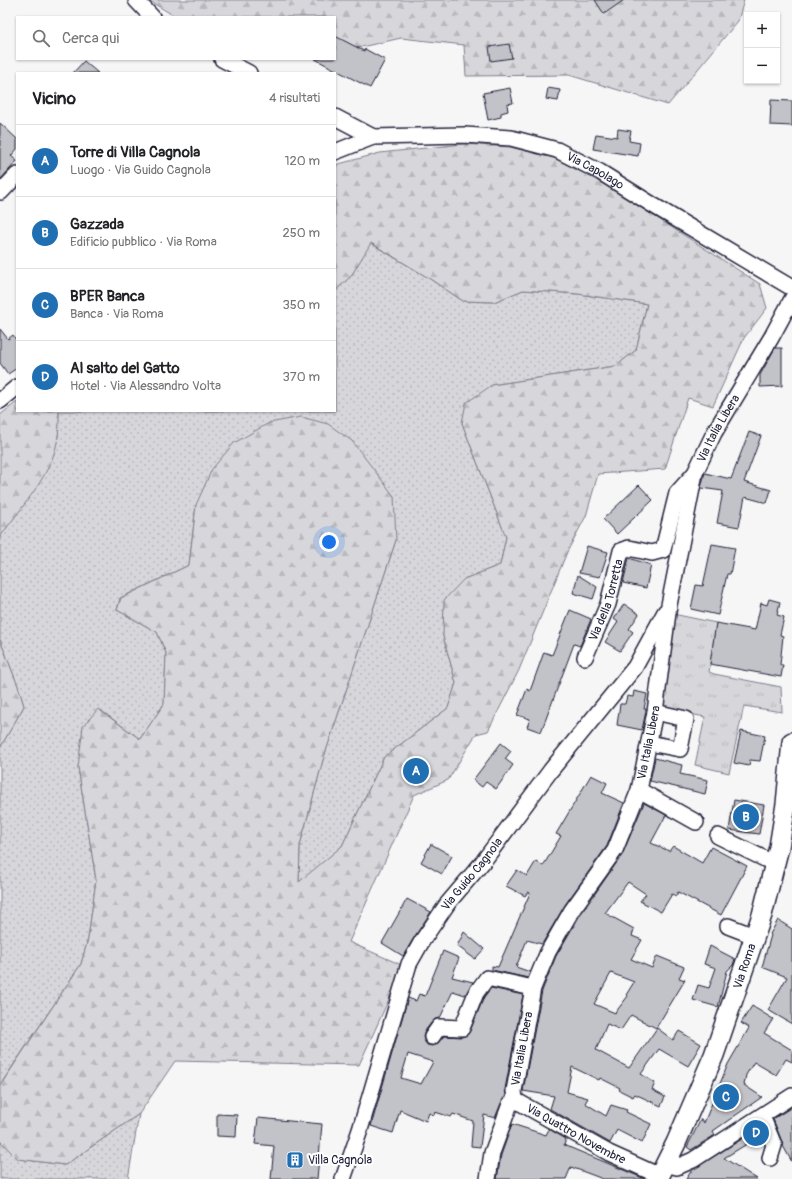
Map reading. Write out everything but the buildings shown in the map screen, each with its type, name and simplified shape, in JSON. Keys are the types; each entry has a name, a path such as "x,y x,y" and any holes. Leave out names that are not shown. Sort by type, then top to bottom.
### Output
{"main road":[{"name":"Via Roma","path":"662,1173 714,1055 762,915 775,864 786,804 792,742"}],"street":[{"path":"136,0 151,16"},
{"path":"224,60 247,72"},
{"name":"Via Capolago","path":"336,118 373,137"},
{"name":"Via Capolago","path":"336,152 373,137 464,135 511,138 557,150 600,172 656,208 792,288"},
{"path":"1,192 16,176"},
{"name":"Via Italia Libera","path":"488,1179 492,1153 510,1104 515,1100 514,1091 532,988 548,952 572,910 615,850 639,790 655,712 670,605 695,473 714,432 771,338 792,299"},
{"path":"0,401 16,388"},
{"name":"Via della Torretta","path":"585,657 608,604 621,551 629,548 652,553 663,550 677,493 695,473"},
{"name":"Via Guido Cagnola","path":"343,1179 360,1130 409,964 422,941 448,904 482,863 551,770 635,667 670,605"},
{"path":"649,743 680,748 686,719 655,712"},
{"path":"639,790 696,822"},
{"path":"718,836 775,864"},
{"path":"728,926 754,936"},
{"path":"432,1037 439,1027 462,1028 476,993 488,978 532,988"},
{"path":"662,1173 693,1160 792,1096"},
{"name":"Via Quattro Novembre","path":"515,1100 609,1153 662,1173"},
{"path":"762,1116 774,1145 770,1158"}],"green space":[{"path":"148,0 744,0 738,21 668,105 569,75 466,76 464,45 401,38 336,53 336,16 174,16"},
{"path":"463,144 510,147 554,158 598,180 760,284 767,308 744,338 713,406 688,398 665,469 598,474 586,516 567,552 519,670 488,731 476,734 448,780 414,795 349,942 404,966 359,1065 175,1061 139,1114 65,1165 18,1159 0,1141 0,1086 81,964 88,939 96,880 78,767 83,726 98,709 140,739 164,704 166,653 157,632 117,610 121,598 189,565 196,505 212,469 234,443 269,423 301,417 328,424 352,441 394,496 396,540 323,760 300,845 299,882 342,846 384,757 448,708 456,683 443,636 444,600 464,579 500,565 506,537 462,423 466,403 492,385 616,366 636,350 647,304 578,294 523,290 494,302 463,301 371,243 351,276 336,290 336,165 380,153"},
{"path":"370,243 427,277 463,301 494,302 523,290 578,294 647,304 636,350 616,366 492,385 462,423 506,537 500,565 464,579 443,636 456,683 448,708 384,757 342,846 299,883 300,845 323,760 396,540 196,505 189,565 120,598 117,610 157,632 166,653 164,704 140,739 99,709 78,767 96,880 88,939 81,964 0,1085 0,748 24,706 0,640 0,537 38,484 52,459 58,436 59,412 336,412 336,290 351,276"},
{"path":"16,403 16,412 59,412 58,436 50,463 27,502 0,537 0,415"},
{"path":"673,614 716,623 709,672 781,687 782,712 744,706 729,773 695,765 705,717 661,708"},
{"path":"0,640 24,706 0,748"},
{"path":"139,1114 128,1179 0,1179 0,1141 18,1159 65,1165"}],"place":[{"name":"Torre di Villa Cagnola","path":"416,771"},
{"name":"Gazzada","path":"746,817"},
{"name":"BPER Banca","path":"726,1097"},
{"name":"Al salto del Gatto","path":"756,1133"},
{"name":"Villa Cagnola","path":"295,1160"}]}
